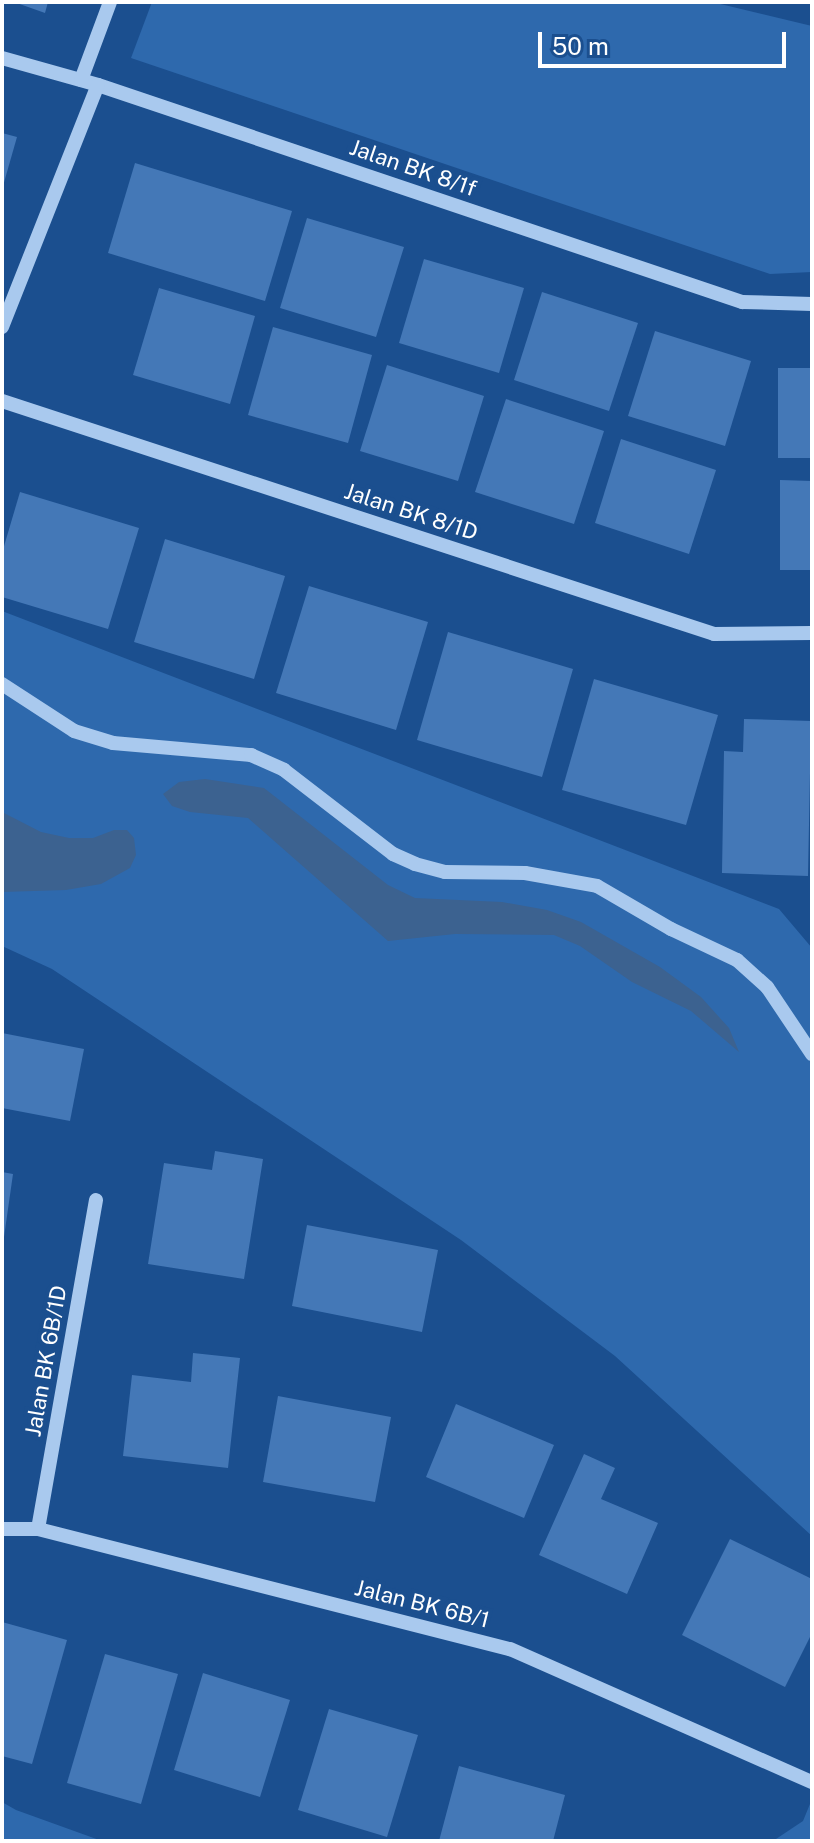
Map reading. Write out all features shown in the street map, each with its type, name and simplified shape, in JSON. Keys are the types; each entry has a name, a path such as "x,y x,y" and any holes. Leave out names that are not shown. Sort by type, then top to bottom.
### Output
{"street":[{"path":"81,80 110,2"},
{"name":"Jalan BK 8/1f","path":"2,58 98,85 742,302 812,304"},
{"path":"2,327 98,85"},
{"name":"Jalan BK 8/1D","path":"2,401 714,634 812,633"},
{"path":"2,684 74,731 113,743 251,755 284,770 393,854 415,864 445,872 525,873 597,886 671,929 737,960 767,987 812,1054"},
{"name":"Jalan BK 6B/1D","path":"38,1529 96,1200"},
{"name":"Jalan BK 6B/1","path":"2,1529 38,1529 510,1649 811,1782"}],"shaded area":[{"path":"152,2 712,2 812,26 812,272 770,274 131,58"},
{"path":"2,611 779,909 812,948 812,1536 615,1356 461,1240 52,969 2,946"},
{"path":"205,779 264,788 388,885 415,898 502,902 547,910 581,922 660,967 701,997 729,1028 739,1052 691,1011 632,982 580,946 554,935 455,934 388,941 248,818 190,812 172,806 163,794 179,782"},
{"path":"2,812 41,832 69,838 93,838 114,830 127,830 134,838 136,855 130,868 101,884 66,890 2,892"},
{"path":"812,1799 812,1841 773,1841 803,1821"},
{"path":"2,1802 16,1810 102,1841 2,1841"}],"building":[{"path":"14,2 48,2 45,13"},
{"path":"2,133 17,137 3,186 2,186"},
{"path":"135,163 292,211 265,301 108,253"},
{"path":"307,218 404,247 376,337 280,308"},
{"path":"424,259 524,288 499,373 399,343"},
{"path":"159,288 255,316 230,404 133,375"},
{"path":"542,292 638,323 609,411 514,380"},
{"path":"273,327 372,355 348,443 248,415"},
{"path":"655,331 751,361 725,446 628,416"},
{"path":"387,365 484,396 458,481 360,451"},
{"path":"778,368 812,368 812,458 778,458"},
{"path":"506,399 604,431 574,524 475,492"},
{"path":"621,439 716,470 689,554 595,523"},
{"path":"780,480 812,481 812,570 780,570"},
{"path":"20,492 139,528 108,629 2,597 2,553"},
{"path":"165,539 285,576 254,679 134,642"},
{"path":"309,586 428,622 396,730 276,693"},
{"path":"448,632 573,669 542,777 417,740"},
{"path":"594,679 718,715 686,825 562,790"},
{"path":"744,719 811,721 808,876 722,873 724,751 743,752"},
{"path":"2,1033 84,1049 70,1121 2,1108"},
{"path":"215,1151 263,1159 244,1279 148,1264 164,1163 212,1170"},
{"path":"2,1172 13,1174 4,1237 2,1236"},
{"path":"307,1225 438,1250 422,1332 292,1306"},
{"path":"193,1353 240,1358 228,1468 123,1456 132,1375 191,1382"},
{"path":"278,1396 391,1417 375,1502 263,1482"},
{"path":"456,1404 554,1445 524,1518 426,1477"},
{"path":"584,1454 615,1468 601,1499 658,1523 627,1594 539,1555"},
{"path":"730,1539 812,1579 812,1633 785,1687 682,1635"},
{"path":"2,1622 67,1640 32,1764 2,1756"},
{"path":"105,1654 178,1674 141,1804 67,1783"},
{"path":"203,1673 290,1700 260,1797 174,1770"},
{"path":"329,1709 418,1735 387,1837 298,1810"},
{"path":"459,1766 565,1795 553,1841 439,1841"}]}
